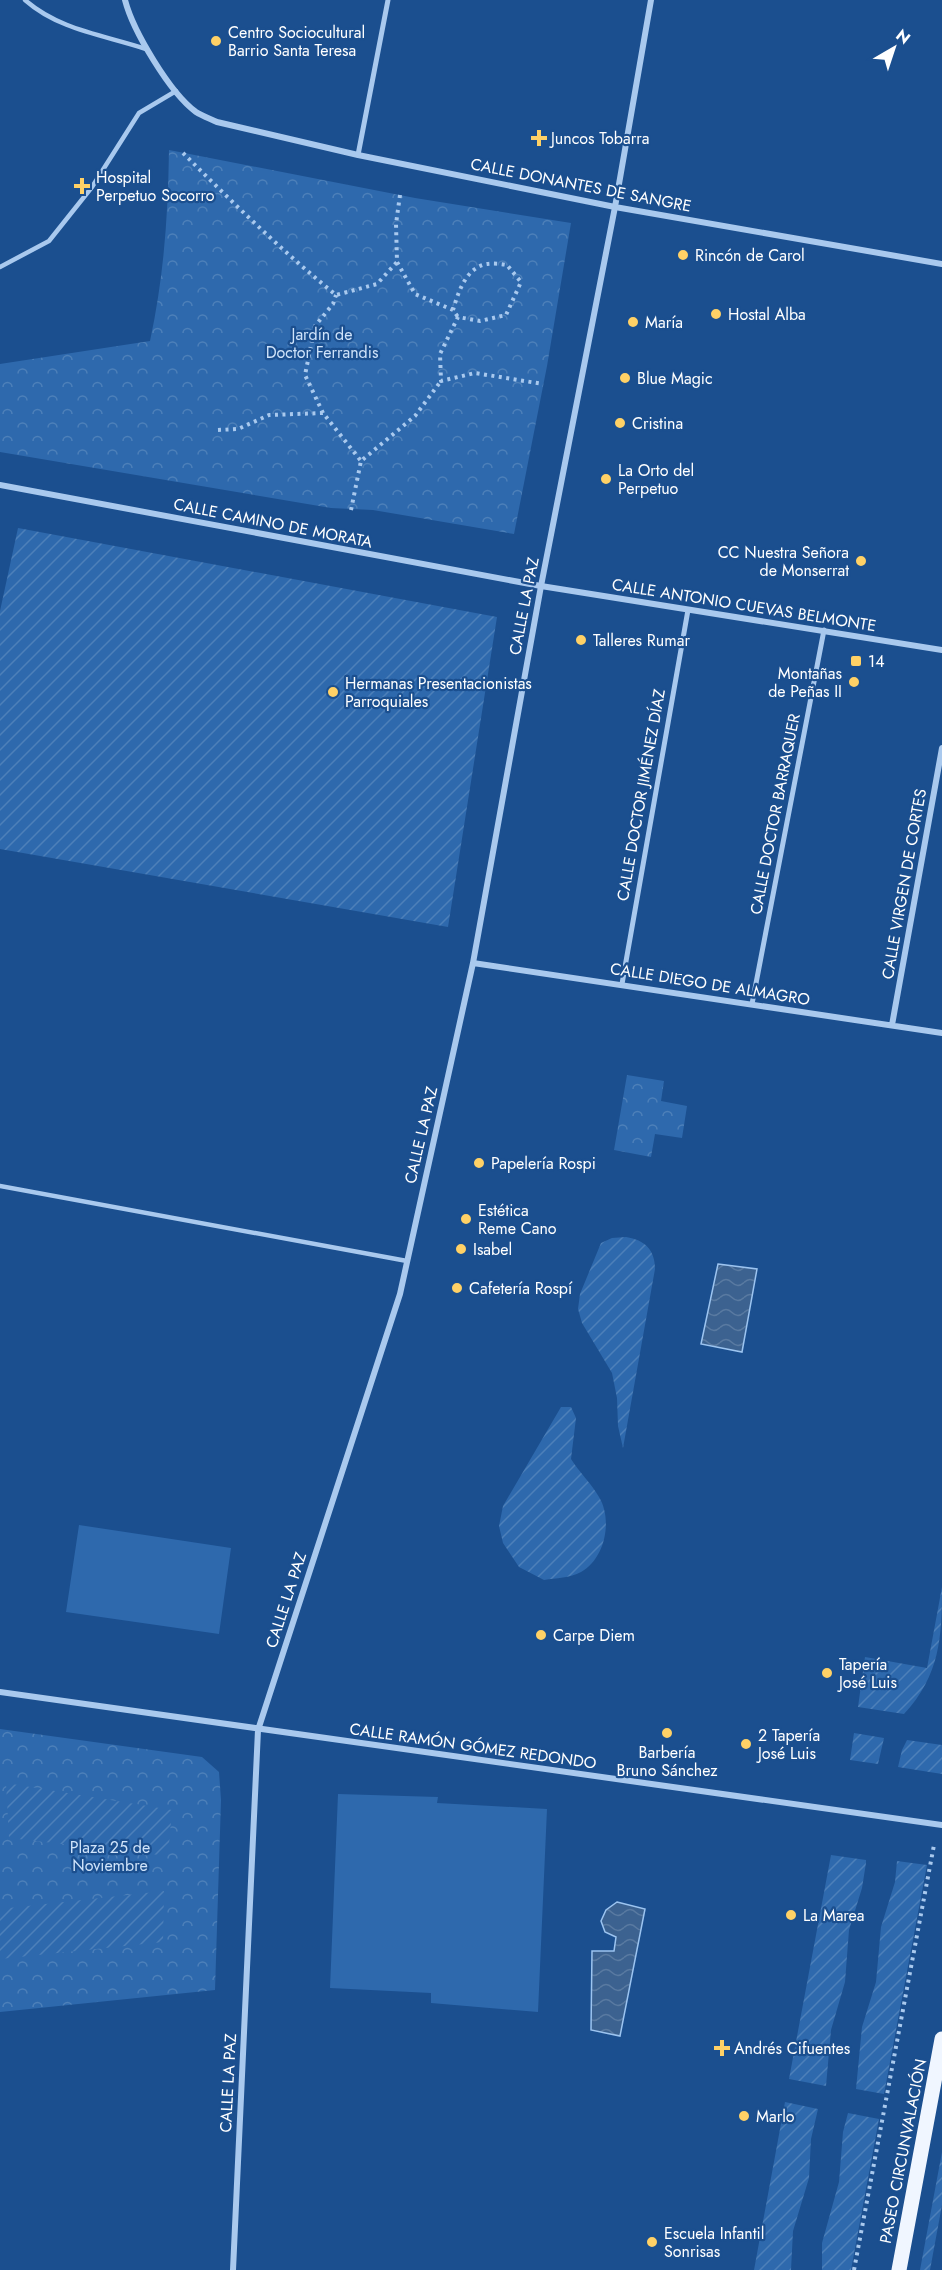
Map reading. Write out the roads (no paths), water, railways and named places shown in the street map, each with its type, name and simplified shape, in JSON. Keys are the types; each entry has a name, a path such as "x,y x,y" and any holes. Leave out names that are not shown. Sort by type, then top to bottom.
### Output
{"main road":[{"name":"PASEO CIRCUNVALACIÓN","path":"899,2270 942,2039"}],"street":[{"name":"CALLE DONANTES DE SANGRE","path":"125,0 133,24 146,49 177,91 196,112 217,122 357,155 615,207 942,264"},
{"path":"357,155 388,0"},
{"name":"CALLE LA PAZ","path":"233,2270 258,1730 400,1294 473,963 541,586 615,207 651,0"},
{"name":"CALLE CAMINO DE MORATA","path":"0,485 541,586"},
{"name":"CALLE ANTONIO CUEVAS BELMONTE","path":"541,586 942,650"},
{"name":"CALLE DOCTOR JIMÉNEZ DÍAZ","path":"622,984 688,610"},
{"name":"CALLE DOCTOR BARRAQUER","path":"752,1004 824,630"},
{"name":"CALLE VIRGEN DE CORTES","path":"892,1025 942,748"},
{"name":"CALLE DIEGO DE ALMAGRO","path":"473,963 942,1032"},
{"name":"CALLE RAMÓN GÓMEZ REDONDO","path":"0,1692 940,1825"}],"lane":[{"path":"25,0 38,11 86,33 146,49"},
{"path":"0,267 49,241 92,187 139,112 177,91"},
{"path":"0,1186 407,1261"}],"water":[{"path":"718,1264 757,1269 742,1352 701,1344"},
{"path":"617,1902 645,1909 620,2036 591,2030 592,1951 614,1951 616,1937 605,1932 601,1921 606,1910"}],"place":[{"name":"Centro Sociocultural Barrio Santa Teresa","path":"216,41"},
{"name":"Juncos Tobarra","path":"539,138"},
{"name":"Hospital Perpetuo Socorro","path":"82,186"},
{"name":"Rincón de Carol","path":"683,255"},
{"name":"Hostal Alba","path":"716,314"},
{"name":"María","path":"633,322"},
{"name":"Blue Magic","path":"625,378"},
{"name":"Cristina","path":"620,423"},
{"name":"La Orto del Perpetuo","path":"606,479"},
{"name":"CC Nuestra Señora de Monserrat","path":"861,561"},
{"name":"Talleres Rumar","path":"581,640"},
{"name":"14","path":"856,661"},
{"name":"Montañas de Peñas II","path":"854,682"},
{"name":"Hermanas Presentacionistas Parroquiales","path":"333,692"},
{"name":"Papelería Rospi","path":"479,1163"},
{"name":"Estética Reme Cano","path":"466,1219"},
{"name":"Isabel","path":"461,1249"},
{"name":"Cafetería Rospí","path":"457,1288"},
{"name":"Carpe Diem","path":"541,1635"},
{"name":"Tapería José Luis","path":"827,1673"},
{"name":"Barbería Bruno Sánchez","path":"667,1733"},
{"name":"2 Tapería José Luis","path":"746,1744"},
{"name":"La Marea","path":"791,1915"},
{"name":"Andrés Cifuentes","path":"722,2048"},
{"name":"Marlo","path":"744,2116"},
{"name":"Escuela Infantil Sonrisas","path":"652,2242"}],"park label":[{"name":"Jardín de Doctor Ferrandis","path":"322,343"},
{"name":"Plaza 25 de Noviembre","path":"110,1856"}]}
